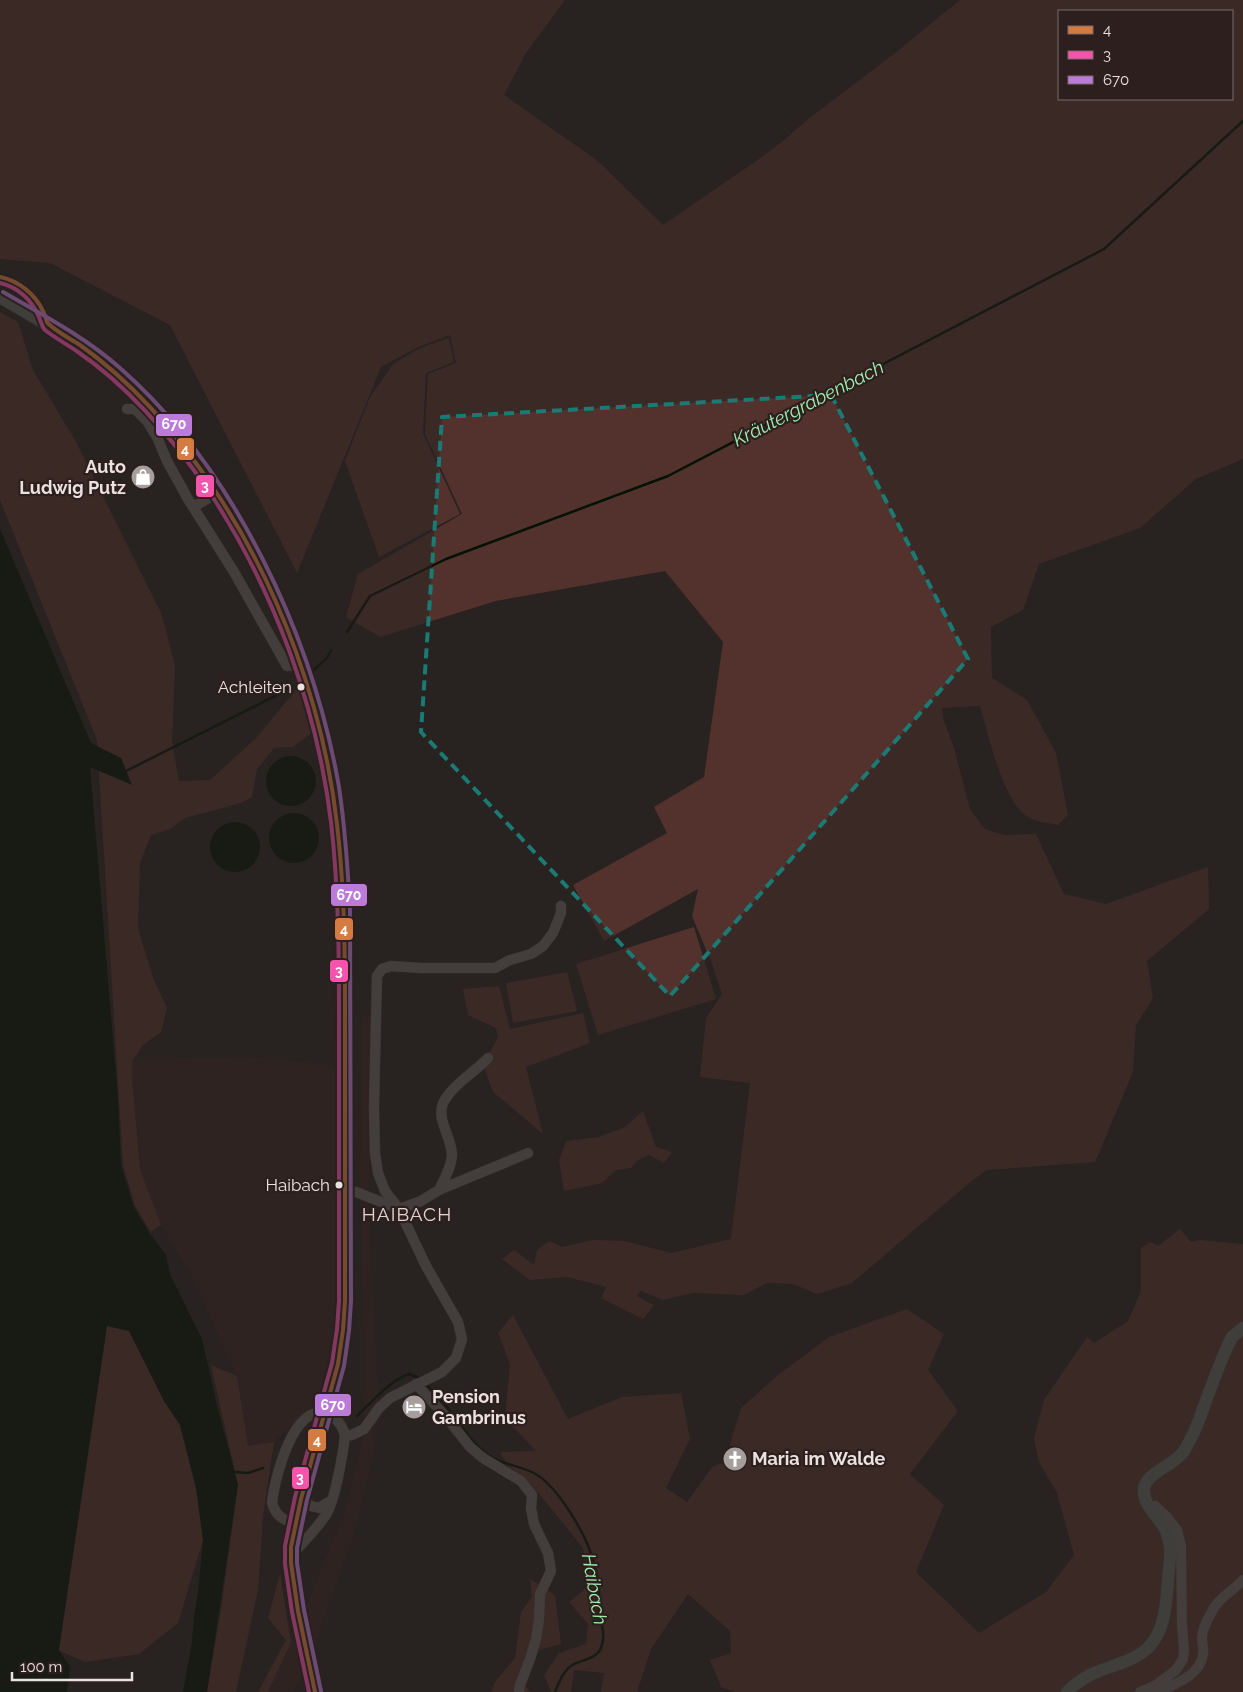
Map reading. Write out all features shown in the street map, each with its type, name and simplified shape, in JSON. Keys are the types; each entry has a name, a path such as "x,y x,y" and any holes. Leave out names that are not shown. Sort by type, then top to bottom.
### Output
{"main road":[{"path":"0,297 48,324 105,364 150,405 194,458 218,492 268,584 300,665 324,748 332,787 343,875 347,971 345,1301 338,1364 301,1499 295,1524 291,1556 298,1611 315,1692"},
{"path":"1066,1692 1087,1675 1132,1659 1143,1653 1150,1646 1160,1629 1167,1601 1170,1550 1166,1532 1144,1496 1145,1484 1153,1475 1174,1462 1184,1452 1197,1426 1232,1337 1243,1328"}],"street":[{"path":"128,408 135,409 157,437 167,461 193,507 234,572 287,666 300,665"},
{"path":"157,437 170,427"},
{"path":"193,507 218,492"},
{"path":"345,1436 364,1429 383,1404 390,1398 442,1372 456,1358 462,1339 458,1322 426,1266 399,1209 385,1191 378,1173 375,1153 374,1096 377,976 382,969 391,966 495,968 510,960 531,954 542,946 553,933 561,913 561,906"},
{"path":"439,1190 452,1154 441,1118 441,1108 444,1099 452,1089 478,1070 488,1058"},
{"path":"345,1191 356,1192 399,1209 421,1201 439,1190 528,1153"},
{"path":"418,1383 470,1447 483,1458 521,1481 532,1495 531,1508 534,1524 548,1553 551,1570 540,1594 536,1639 519,1692"},
{"path":"291,1556 327,1513 332,1499 345,1436 338,1422 331,1416 321,1413 304,1420 294,1433 284,1453 273,1495 274,1511 280,1518 295,1524"},
{"path":"301,1499 311,1506 319,1508 332,1499"},
{"path":"1140,1692 1156,1685 1176,1670 1183,1659 1184,1651 1181,1616 1182,1557 1179,1538 1177,1530 1167,1517 1155,1506 1151,1510"},
{"path":"1158,1692 1183,1680 1201,1664 1204,1653 1202,1636 1211,1612 1223,1596 1243,1580"}],"highlighted area":[{"path":"831,395 968,659 670,996 421,732 442,417"}],"shaded area":[{"path":"0,0 565,0 526,53 504,95 598,161 663,225 783,141 960,0 1243,0 1243,459 1196,479 1140,528 1039,564 1023,610 991,627 992,678 1027,700 1056,753 1068,815 1058,825 1041,822 1025,815 1009,794 997,764 980,706 942,708 943,718 954,748 970,809 985,829 1004,835 1036,834 1064,894 1106,904 1208,867 1209,909 1147,961 1153,998 1136,1025 1133,1072 1095,1162 987,1170 969,1183 852,1283 817,1294 793,1284 767,1283 744,1295 693,1293 663,1300 641,1291 637,1296 654,1305 643,1319 601,1298 606,1287 567,1277 530,1280 502,1259 514,1250 534,1265 537,1250 549,1241 562,1247 593,1240 624,1241 671,1253 731,1239 750,1083 700,1077 706,1018 722,994 713,966 692,916 698,889 604,941 573,885 667,833 654,807 704,777 723,642 665,571 496,601 380,637 346,617 358,574 462,514 425,434 428,374 456,363 450,335 418,347 381,367 297,573 170,325 50,263 0,259"},
{"path":"0,312 18,322 33,370 76,442 161,613 175,665 172,743 179,781 210,780 256,738 299,686 314,731 293,747 274,748 257,769 252,797 241,803 185,818 170,829 151,835 140,863 138,928 153,978 167,1008 161,1032 144,1044 132,1061 140,1170 161,1225 151,1232 135,1206 123,1164 97,740 0,500"},
{"path":"449,338 454,362 426,373 423,433 460,514 379,557 345,461 370,397 393,364 420,348"},
{"path":"0,529 91,743 121,758 132,785 90,767 118,1098 121,1165 134,1207 150,1234 166,1255 170,1274 202,1339 238,1485 207,1692 183,1692 192,1642 203,1540 196,1488 180,1425 164,1401 129,1331 107,1326 59,1650 70,1667 67,1692 0,1692"},
{"path":"286,756 296,756 309,763 316,776 316,786 309,799 296,806 286,806 277,802 270,795 266,786 266,776 270,767 277,760"},
{"path":"289,813 299,813 312,820 319,833 319,843 312,856 299,863 289,863 280,859 273,852 269,843 269,833 273,824 280,817"},
{"path":"230,822 240,822 253,829 260,842 260,852 253,865 240,872 230,872 221,868 214,861 210,852 210,842 214,833 221,826"},
{"path":"694,927 716,999 598,1035 576,964"},
{"path":"567,972 577,1011 513,1023 506,983"},
{"path":"499,986 510,1029 583,1013 590,1043 526,1067 543,1134 493,1092 483,1065 498,1037 496,1028 468,1015 463,989"},
{"path":"362,1017 376,1017 371,1054 369,1218 378,1396 375,1446 354,1533 304,1675 293,1692 268,1692 291,1642 346,1509 364,1433 365,1342 360,1194"},
{"path":"245,1057 335,1065 336,1188 335,1330 320,1391 308,1411 274,1442 248,1446 237,1376 193,1278 161,1225 140,1170 132,1077 132,1061"},
{"path":"643,1111 656,1147 672,1152 664,1163 649,1155 638,1160 631,1168 616,1170 602,1183 564,1191 559,1160 566,1141 599,1137 625,1127"},
{"path":"1180,1229 1191,1242 1199,1240 1243,1244 1243,1692 736,1692 721,1687 710,1660 731,1653 730,1631 688,1594 651,1649 637,1692 601,1692 604,1673 574,1670 571,1692 551,1692 544,1675 559,1653 586,1644 588,1624 569,1602 590,1585 583,1548 522,1475 508,1466 500,1452 536,1451 505,1418 510,1364 498,1333 513,1315 568,1419 622,1397 681,1393 690,1439 666,1488 687,1502 713,1466 741,1458 730,1444 741,1408 778,1375 829,1337 907,1309 944,1334 928,1370 958,1411 910,1474 944,1505 916,1572 979,1633 1046,1592 1074,1555 1057,1493 1039,1462 1034,1438 1044,1400 1087,1337 1094,1343 1128,1321 1141,1291 1141,1248 1150,1242 1158,1246"},
{"path":"107,1326 129,1331 164,1401 180,1425 196,1488 203,1540 178,1623 139,1654 85,1662 58,1650"},
{"path":"211,1365 237,1376 248,1446 274,1442 263,1516 258,1590 236,1692 207,1692 222,1603 238,1485"},
{"path":"280,1574 291,1642 268,1692 258,1692 286,1640 268,1618"},
{"path":"530,1579 555,1595 561,1644 539,1650 525,1685 530,1692 492,1692 494,1683 515,1658 521,1612 532,1597"}],"waterway":[{"name":"Kräutergrabenbach","path":"347,632 370,596 446,559 668,476 1104,249 1243,121"},
{"name":"Kräutergrabenbach","path":"314,670 327,658 331,651"},
{"name":"Kräutergrabenbach","path":"126,771 291,688"},
{"name":"Haibach","path":"357,1416 381,1392 402,1377 409,1374 422,1379"},
{"name":"Haibach","path":"425,1383 446,1406 470,1438 488,1455 534,1473 553,1489 571,1513 591,1553 598,1579 598,1605 603,1633 602,1644 598,1653 567,1669 555,1692"},
{"name":"Haibach","path":"235,1472 248,1473 263,1468"}],"transit line":[{"name":"4","path":"0,277 26,289 36,299 50,325 100,360 137,394 155,412 202,471 239,529 279,609 296,651 322,737 337,824 343,910 345,996 345,1301 338,1364 301,1499 291,1547 291,1563 298,1611 315,1692"},
{"name":"3","path":"0,283 12,287 23,294 32,304 45,330 98,367 134,399 167,435 210,493 233,530 273,609 303,693 315,736 331,822 337,910 339,998 339,1301 332,1363 295,1497 285,1546 285,1564 292,1612 309,1692"},
{"name":"670","path":"3,292 63,327 107,357 161,409 199,455 233,506 263,560 289,616 310,673 327,730 341,802 350,911 351,1301 344,1366 307,1500 297,1548 297,1563 304,1610 321,1691"}],"place":[{"name":"Auto Ludwig Putz","path":"143,477"},
{"name":"Achleiten","path":"301,687"},
{"name":"Haibach","path":"339,1185"},
{"name":"Pension Gambrinus","path":"414,1407"},
{"name":"Maria im Walde","path":"735,1459"}],"district":[{"name":"HAIBACH","path":"407,1214"}]}
